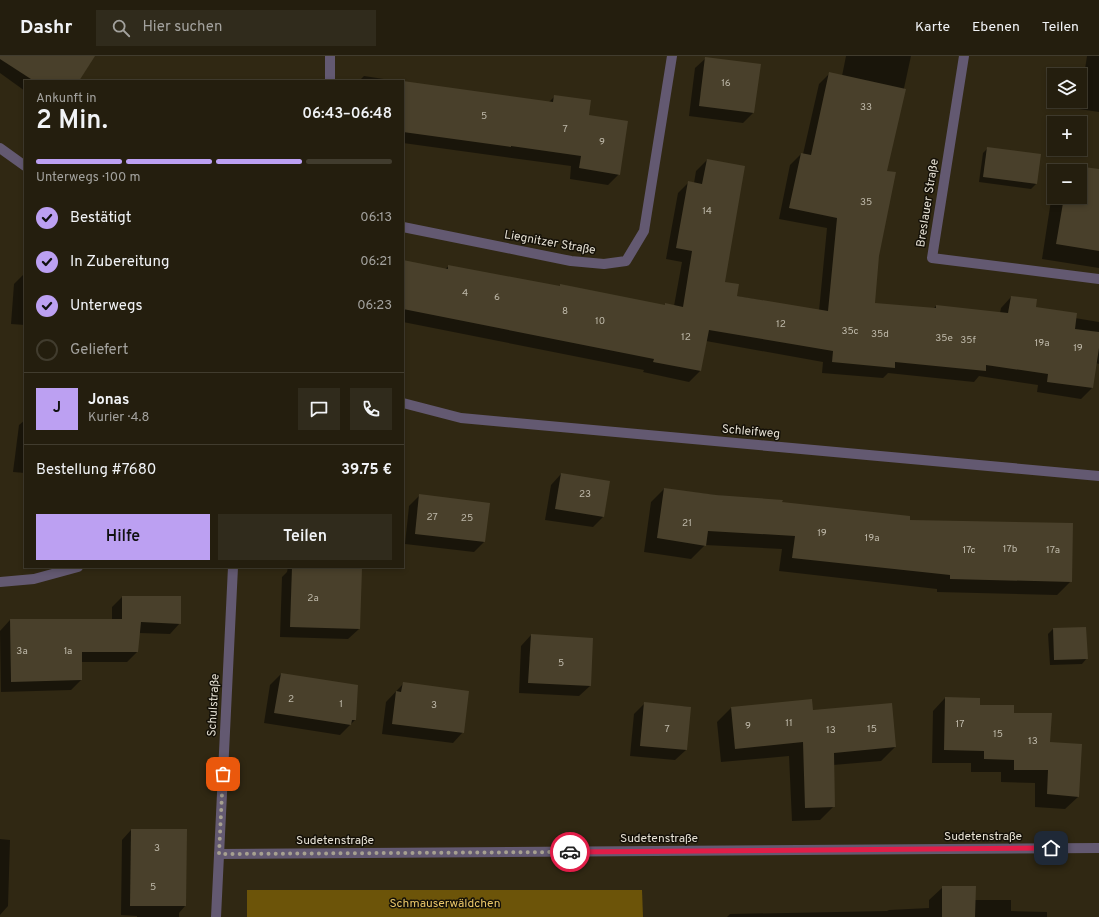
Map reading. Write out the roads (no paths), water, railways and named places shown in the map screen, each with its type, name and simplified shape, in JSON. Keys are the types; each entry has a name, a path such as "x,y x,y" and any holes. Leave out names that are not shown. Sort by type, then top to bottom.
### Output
{"street":[{"path":"330,56 330,80"},
{"name":"Liegnitzer Straße","path":"404,227 572,261 604,264 626,261 644,231 672,56"},
{"name":"Breslauer Straße","path":"964,56 932,258 1099,279"},
{"path":"0,148 24,165"},
{"name":"Schleifweg","path":"404,403 461,418 1099,476"},
{"path":"0,582 34,579 74,568"},
{"name":"Schulstraße","path":"216,917 232,568"},
{"name":"Sudetenstraße","path":"219,854 1099,848"}],"park label":[{"name":"Schmauserwäldchen","path":"445,903"}]}
